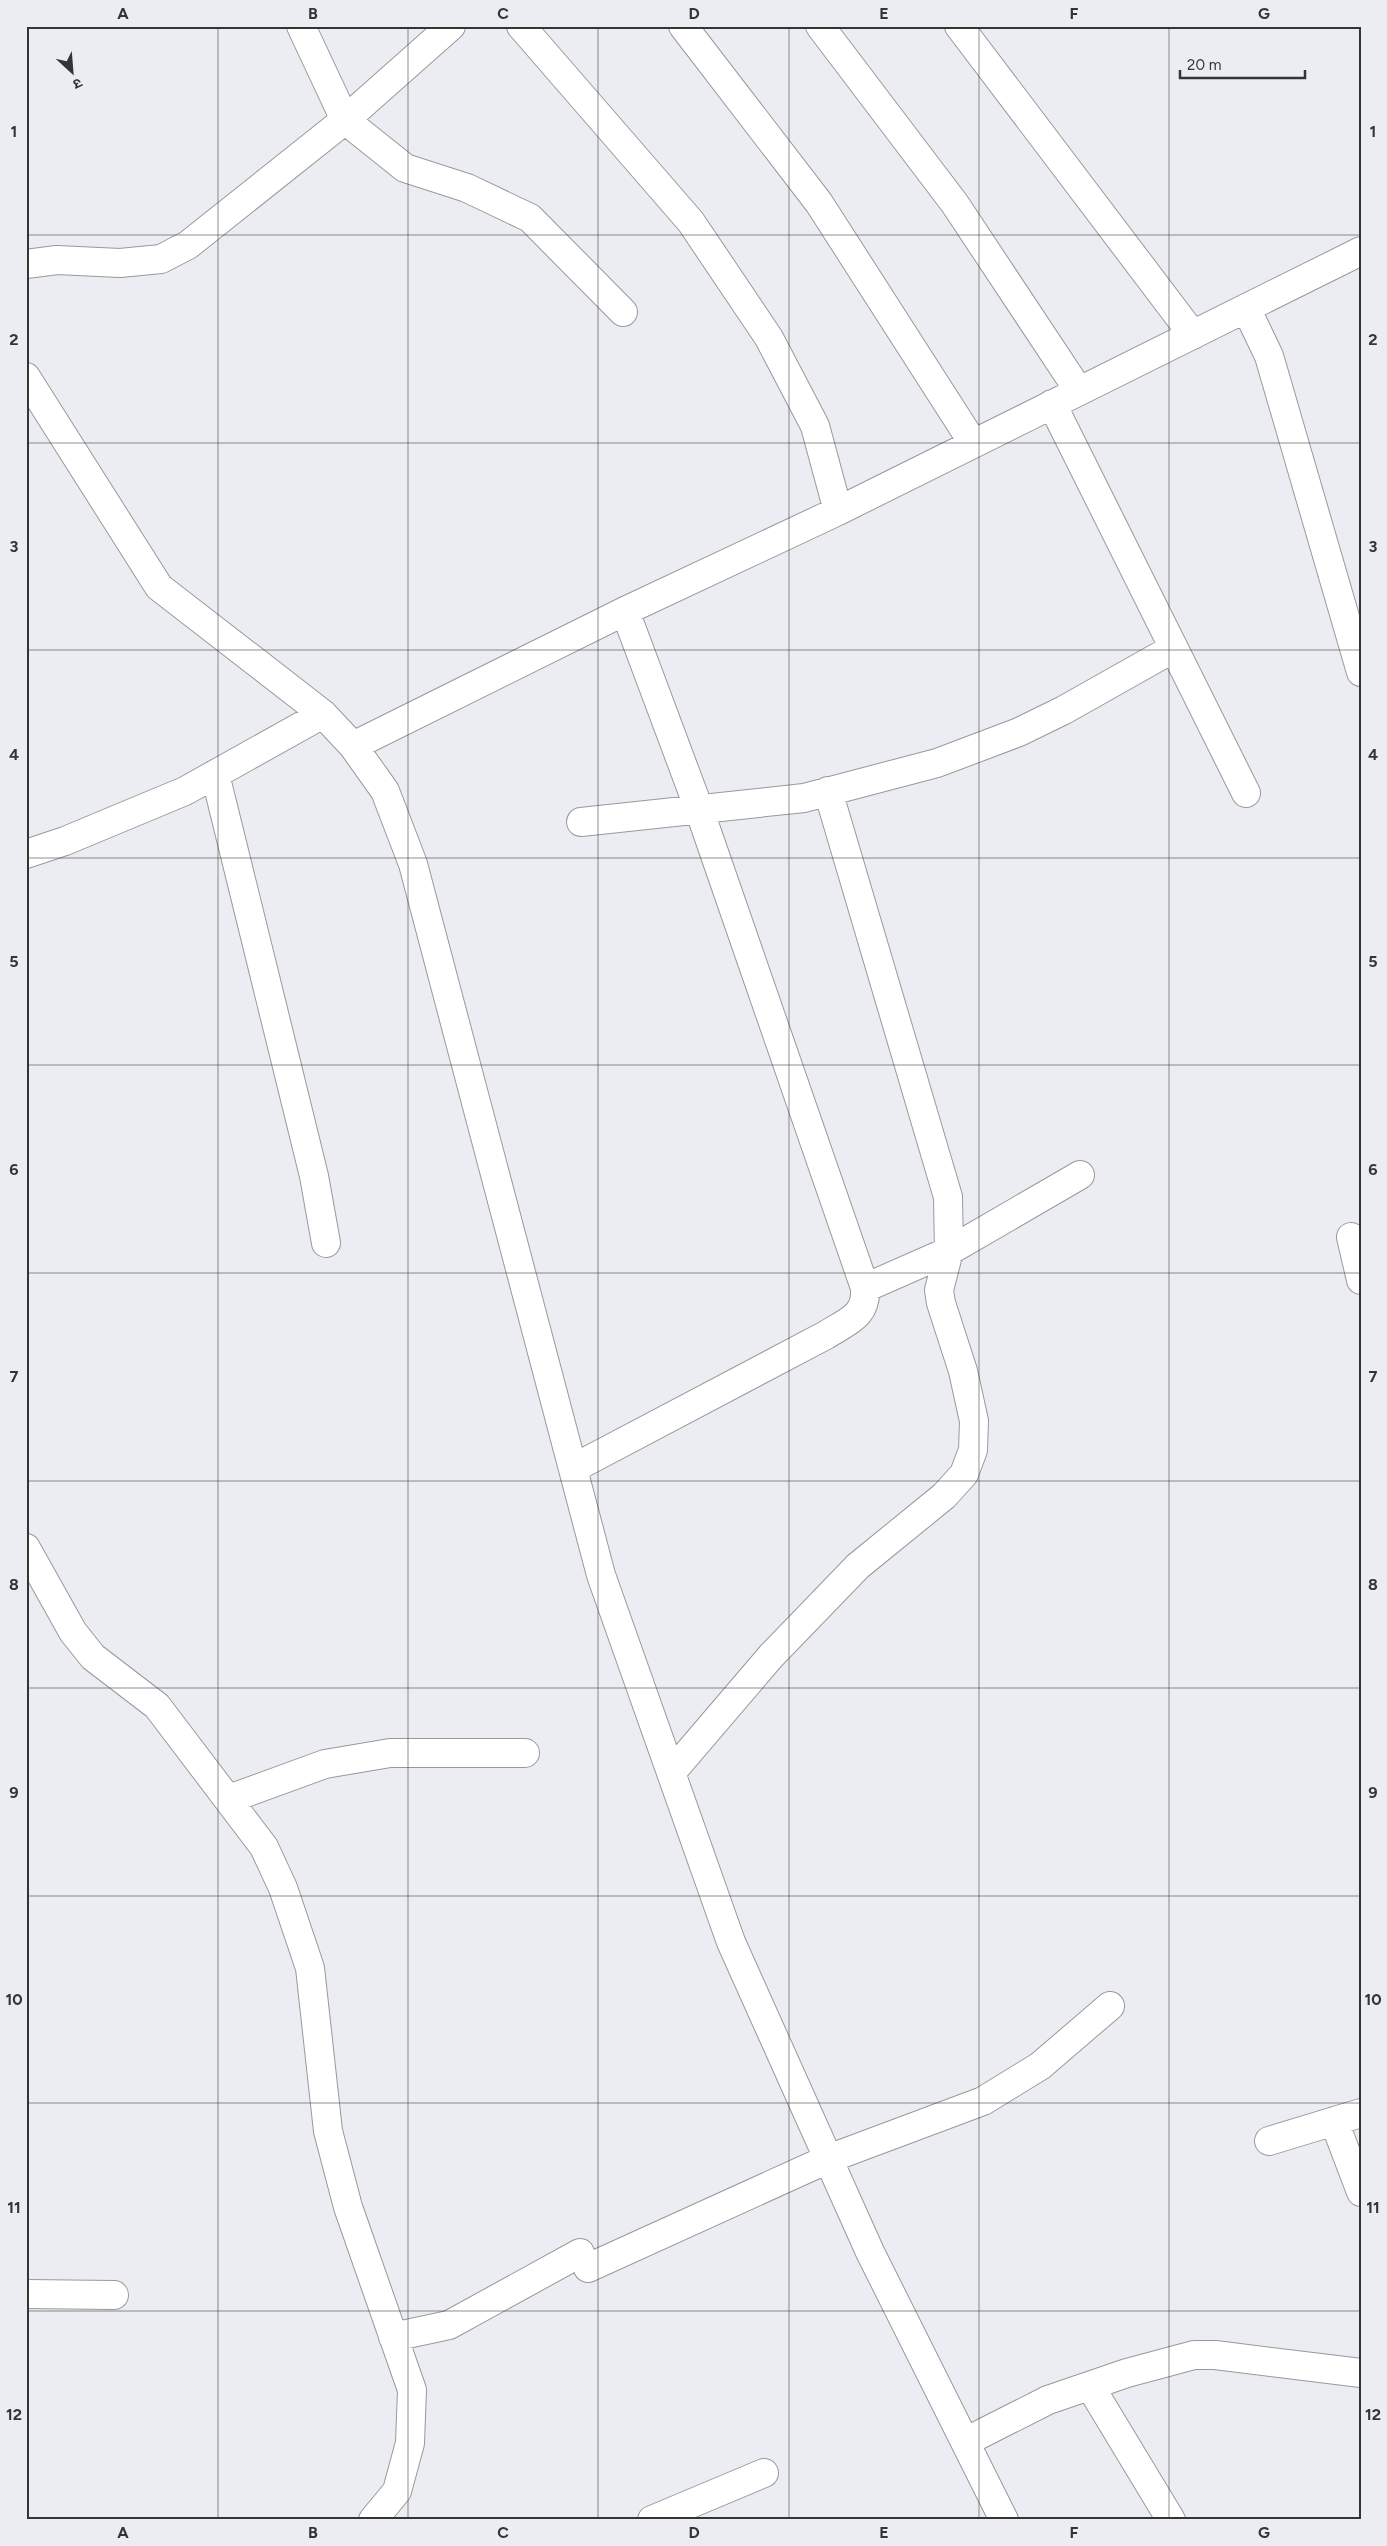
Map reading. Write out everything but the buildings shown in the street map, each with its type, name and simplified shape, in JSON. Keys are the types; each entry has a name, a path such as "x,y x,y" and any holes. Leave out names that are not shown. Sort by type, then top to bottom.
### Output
{"street":[{"path":"301,26 345,120 405,168 467,188 530,218 623,312"},
{"path":"26,264 57,260 120,263 161,259 188,245 345,120 451,26"},
{"path":"521,26 691,222 769,338 815,426 838,511"},
{"path":"682,26 819,203 973,443"},
{"path":"820,26 955,204 1079,391"},
{"path":"959,26 1193,335"},
{"path":"353,746 625,611 838,511 1361,251"},
{"path":"1246,308 1269,356 1361,672"},
{"path":"26,377 159,587 323,714 353,746 385,791 413,864 601,1574 731,1942 870,2252 1004,2520"},
{"path":"1052,404 1246,793"},
{"path":"574,1468 826,1335 859,1313 866,1303 865,1288 699,809 625,611"},
{"path":"581,822 804,798 937,762 1019,732 1064,710 1174,648"},
{"path":"26,854 64,841 185,791 323,714"},
{"path":"215,774 314,1176 326,1243"},
{"path":"671,1773 771,1656 858,1566 944,1496 964,1474 972,1450 974,1421 963,1371 941,1304 939,1290 949,1251 948,1198 828,791"},
{"path":"865,1288 949,1251 1080,1175"},
{"path":"1350,1238 1361,1280"},
{"path":"26,1548 73,1632 93,1657 157,1706 264,1846 283,1888 310,1968 328,2131 348,2208 412,2390 410,2443 397,2491 373,2520"},
{"path":"229,1799 326,1764 390,1753 525,1753"},
{"path":"393,2337 449,2325 584,2261 828,2159 983,2101 1040,2066 1110,2006"},
{"path":"1269,2141 1361,2113"},
{"path":"1334,2121 1361,2192"},
{"path":"26,2294 114,2294"},
{"path":"965,2442 1048,2400 1144,2367 1194,2355 1215,2355 1361,2373"},
{"path":"1090,2386 1171,2520"},
{"path":"652,2520 764,2473"}]}
